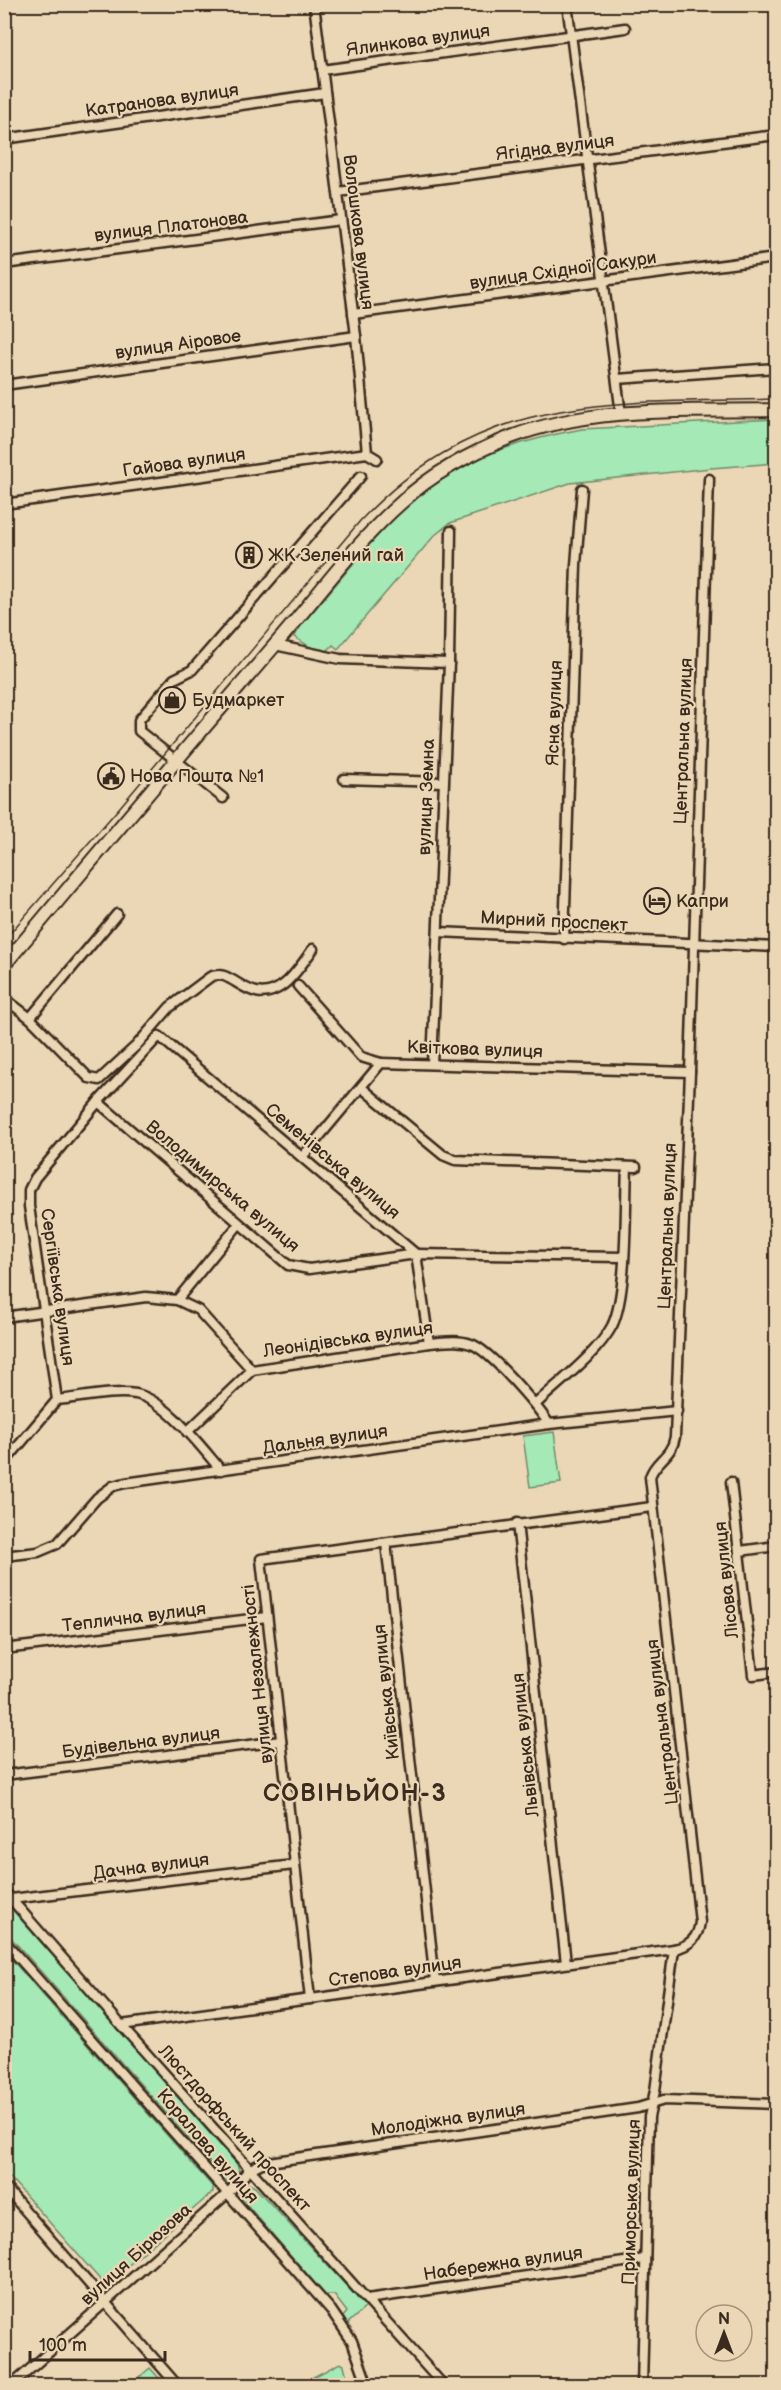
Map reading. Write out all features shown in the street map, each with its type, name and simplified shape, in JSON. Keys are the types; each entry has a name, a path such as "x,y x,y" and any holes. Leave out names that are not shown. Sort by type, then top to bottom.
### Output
{"street":[{"name":"Волошкова вулиця","path":"314,4 356,336 367,453"},
{"path":"567,4 621,414"},
{"name":"Ялинкова вулиця","path":"322,70 625,28"},
{"name":"Катранова вулиця","path":"4,139 325,93"},
{"name":"Ягідна вулиця","path":"338,192 777,135"},
{"name":"вулиця Платонова","path":"4,264 341,220"},
{"name":"вулиця Східної Сакури","path":"353,314 777,258"},
{"name":"вулиця Аіровое","path":"4,385 356,336"},
{"path":"617,379 777,368"},
{"path":"4,965 367,537 397,506 422,485 471,456 511,437 578,419 621,414 777,410"},
{"path":"367,453 377,459"},
{"name":"Гайова вулиця","path":"4,504 367,453"},
{"path":"224,798 139,731 139,720 174,679 192,670 361,476"},
{"name":"Центральна вулиця","path":"674,1949 683,1948 696,1938 700,1922 650,1477 651,1472 673,1446 677,1411 709,478"},
{"name":"Ясна вулиця","path":"564,939 576,565 582,489"},
{"name":"вулиця Земна","path":"432,1064 449,663 452,531"},
{"path":"275,645 340,660 449,663"},
{"path":"344,779 443,782"},
{"path":"30,1018 117,914"},
{"name":"Мирний проспект","path":"438,932 777,947"},
{"path":"4,998 30,1018 89,1078 99,1080 136,1046 170,1007 210,977 215,974 221,975 252,992 268,993 288,981 313,949"},
{"path":"298,986 361,1057 381,1063"},
{"name":"Сергіївська вулиця","path":"57,1400 43,1312 29,1190 34,1178 98,1102 159,1036"},
{"name":"Семенівська вулиця","path":"159,1036 416,1254"},
{"name":"Квіткова вулиця","path":"303,1156 381,1063 690,1072"},
{"path":"362,1088 442,1155 455,1160 632,1167 620,1302 611,1328 590,1353 536,1404"},
{"name":"Володимирська вулиця","path":"98,1102 288,1265 302,1269 416,1254 623,1257"},
{"path":"177,1300 239,1224"},
{"path":"416,1254 429,1343"},
{"name":"Леонідівська вулиця","path":"4,1317 146,1297 177,1300 198,1310 252,1370 429,1343 461,1341 477,1347 536,1404 549,1424"},
{"path":"187,1432 252,1370"},
{"path":"4,1463 57,1400 136,1394 158,1406 187,1432 221,1470"},
{"name":"Дальня вулиця","path":"4,1556 38,1552 57,1544 97,1498 113,1486 125,1483 549,1424 677,1411"},
{"name":"Лісова вулиця","path":"732,1482 753,1675 777,1672"},
{"path":"386,1543 517,1523 652,1507"},
{"name":"Львівська вулиця","path":"517,1523 566,1963"},
{"name":"вулиця Незалежності","path":"310,1999 261,1559 386,1543"},
{"name":"Київська вулиця","path":"386,1543 435,1982"},
{"path":"740,1551 777,1546"},
{"name":"Теплична вулиця","path":"4,1649 267,1617"},
{"name":"Будівельна вулиця","path":"4,1775 281,1741"},
{"name":"Дачна вулиця","path":"11,1899 294,1865"},
{"name":"Люстдорфський проспект","path":"4,1891 444,2385"},
{"name":"Коралова вулиця","path":"4,1941 331,2310 352,2342 368,2385"},
{"name":"Степова вулиця","path":"121,2025 674,1949"},
{"name":"Приморська вулиця","path":"642,2385 649,2117 674,1949"},
{"path":"4,1957 12,1950"},
{"name":"Молодіжна вулиця","path":"250,2169 262,2163 652,2104 664,2100 777,2104"},
{"name":"вулиця Бірюзова","path":"11,2385 228,2193 250,2169"},
{"path":"4,2186 178,2385"},
{"name":"Набережна вулиця","path":"367,2300 645,2259"}],"green space":[{"path":"776,419 776,463 570,483 450,523 434,536 338,649 333,645 327,651 310,647 294,637 303,623 362,553 393,520 426,489 460,467 521,443 582,429"},
{"path":"554,1432 561,1483 530,1487 523,1436"},
{"path":"4,1900 236,2163 239,2169 232,2182 226,2181 5,1931"},
{"path":"12,1960 213,2187 213,2192 109,2282 103,2283 5,2172 4,1961"},
{"path":"249,2184 255,2187 366,2307 347,2324 343,2317 347,2312 334,2295 325,2295 242,2199 239,2192"},
{"path":"340,2363 344,2365 349,2385 298,2385"},
{"path":"150,2368 165,2385 130,2385"}],"tram line":[{"path":"4,940 120,807 360,521 407,478 454,447 503,426 553,412 605,405 776,399"}],"place":[{"name":"ЖК Зелений гай","path":"249,555"},
{"name":"Будмаркет","path":"172,700"},
{"name":"Нова Пошта №1","path":"111,776"},
{"name":"Капри","path":"657,901"}],"district":[{"name":"СОВІНЬЙОН-3","path":"355,1793"}]}
